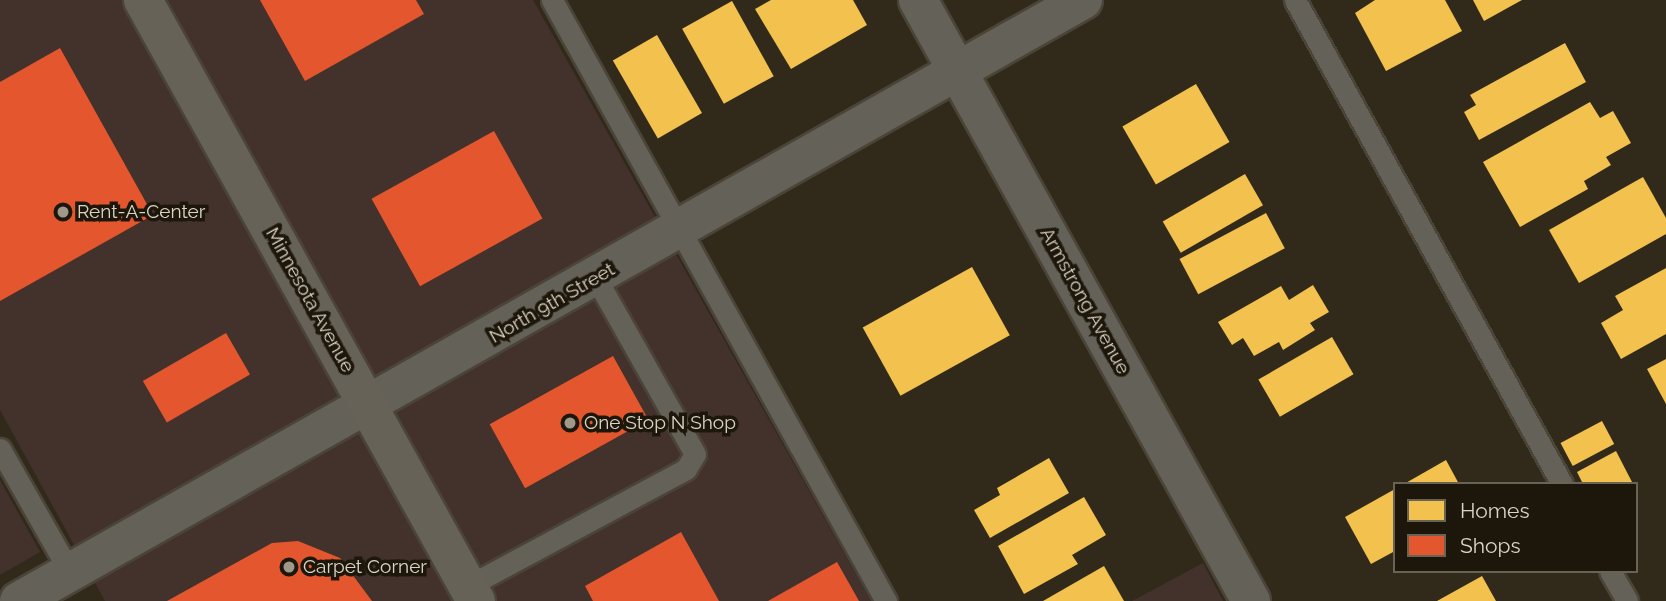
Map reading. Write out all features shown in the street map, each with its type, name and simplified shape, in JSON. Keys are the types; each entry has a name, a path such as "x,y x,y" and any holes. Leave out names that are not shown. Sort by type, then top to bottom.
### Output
{"main road":[{"name":"Minnesota Avenue","path":"143,0 472,593"}],"street":[{"name":"Armstrong Avenue","path":"918,0 1251,601"},
{"name":"North 9th Street","path":"19,601 369,408 1083,0"}],"lane":[{"path":"552,0 886,601"},
{"path":"1295,0 1561,482"},
{"path":"472,593 686,469 695,454 596,278"},
{"path":"0,449 70,572"},
{"path":"1611,573 1627,601"}],"shaded area":[{"path":"0,0 533,0 871,601 105,601 0,410"},
{"path":"0,480 40,552 0,575"},
{"path":"1203,563 1223,601 1132,601"}],"building: Homes":[{"path":"771,0 853,0 867,25 791,69 755,9"},
{"path":"1375,0 1445,0 1462,31 1386,71 1355,13"},
{"path":"1473,0 1522,0 1484,21"},
{"path":"732,1 774,76 724,104 682,29"},
{"path":"657,35 702,113 658,138 613,60"},
{"path":"1565,43 1586,82 1479,140 1464,112 1476,105 1470,95"},
{"path":"1196,84 1230,142 1156,185 1122,126"},
{"path":"1590,102 1600,118 1613,111 1631,143 1606,157 1611,165 1584,181 1588,189 1520,227 1483,162"},
{"path":"1245,174 1263,205 1181,253 1163,222"},
{"path":"1643,177 1666,218 1666,234 1579,283 1549,230"},
{"path":"1266,213 1285,248 1198,294 1179,259"},
{"path":"972,267 1010,335 900,396 863,328"},
{"path":"1666,268 1666,334 1621,359 1601,323 1623,310 1615,296"},
{"path":"1313,285 1329,312 1310,323 1315,330 1283,350 1279,342 1254,356 1243,338 1232,345 1218,322 1281,286 1289,300"},
{"path":"1332,337 1354,374 1280,417 1258,380"},
{"path":"1666,359 1666,404 1647,369"},
{"path":"1602,421 1614,444 1573,466 1561,443"},
{"path":"1616,451 1632,482 1582,482 1577,472"},
{"path":"1049,458 1069,493 990,538 974,510 1000,495 997,488"},
{"path":"1446,460 1458,482 1408,482"},
{"path":"1393,490 1393,552 1371,564 1345,517"},
{"path":"1084,497 1106,535 1072,555 1078,564 1024,594 998,546"},
{"path":"1104,566 1124,601 1043,601"},
{"path":"1482,576 1496,601 1437,601"}],"building: Shops":[{"path":"260,0 416,0 424,14 305,81"},
{"path":"60,48 153,215 0,301 0,82"},
{"path":"494,131 542,218 420,286 372,199"},
{"path":"226,333 250,375 167,423 143,381"},
{"name":"One Stop N Shop","path":"613,356 648,420 525,488 490,424"},
{"path":"681,532 719,601 593,601 585,586"},
{"name":"Carpet Corner","path":"298,541 340,558 372,601 167,601 272,543"},
{"path":"837,562 859,601 768,601"}],"place":[{"name":"Rent-A-Center","path":"63,212"},
{"name":"One Stop N Shop","path":"570,423"},
{"name":"Carpet Corner","path":"289,567"}]}
